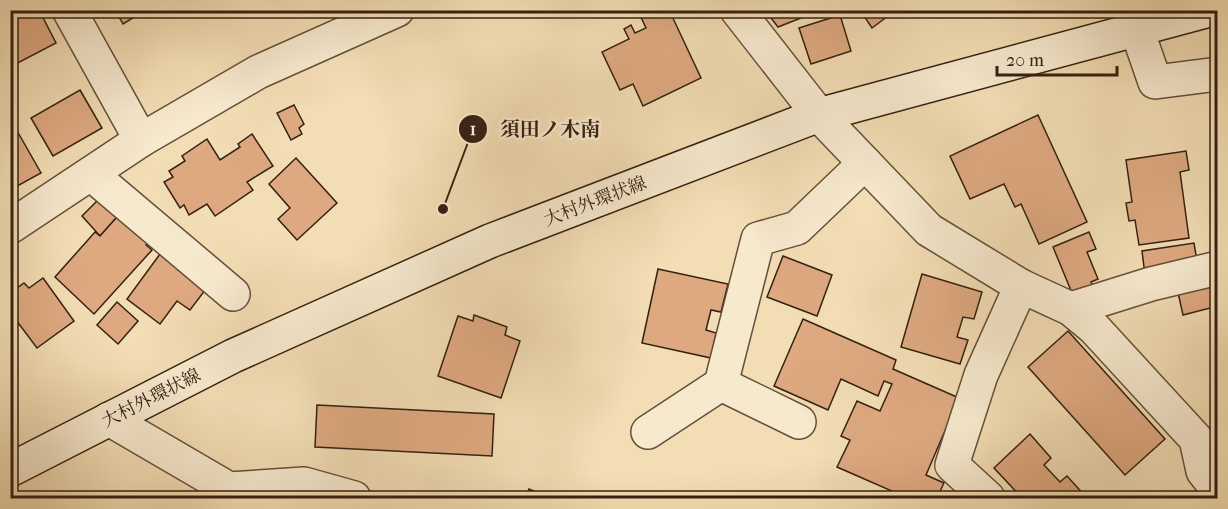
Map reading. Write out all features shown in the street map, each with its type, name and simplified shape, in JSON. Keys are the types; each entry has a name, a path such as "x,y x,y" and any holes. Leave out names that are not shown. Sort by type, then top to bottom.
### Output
{"street":[{"path":"69,10 141,140"},
{"path":"10,227 141,140 258,72 397,10"},
{"path":"737,10 819,116 929,230 1021,286 1071,309 1094,328 1196,439 1203,471 1218,490"},
{"name":"大村外環状線","path":"10,470 233,356 490,241 819,116 1209,10"},
{"path":"1137,30 1155,82 1218,74"},
{"path":"648,432 721,384 758,239 797,228 865,164"},
{"path":"91,174 233,294"},
{"path":"1071,309 1151,284 1218,268"},
{"path":"987,498 952,465 981,375 1021,286"},
{"path":"721,384 799,422"},
{"path":"108,419 229,489 304,484 354,498"}],"building":[{"path":"10,10 39,10 56,43 10,67"},
{"path":"115,10 146,10 123,24"},
{"path":"662,10 666,17 671,14 701,78 643,106 633,84 620,90 602,52 629,39 624,29 631,25 635,33 646,28 638,11"},
{"path":"765,10 804,10 806,16 778,27"},
{"path":"860,10 896,10 872,28"},
{"path":"840,15 851,51 811,64 799,28"},
{"path":"80,90 102,128 53,156 31,118"},
{"path":"294,105 304,124 299,128 302,134 291,140 277,113"},
{"path":"1038,115 1087,222 1039,244 1021,204 1015,207 1004,184 970,199 950,156"},
{"path":"16,129 41,173 10,190 10,132"},
{"path":"252,134 273,166 247,182 253,190 215,216 207,204 189,215 184,205 180,208 164,182 173,177 169,171 185,161 182,156 207,139 220,160 240,147 238,144"},
{"path":"1186,151 1189,170 1180,172 1189,238 1139,245 1135,220 1129,221 1126,203 1132,202 1126,160"},
{"path":"296,158 337,203 297,240 278,219 290,208 269,184"},
{"path":"99,199 117,217 100,236 82,216"},
{"path":"117,217 151,240 146,245 152,250 94,314 55,277 95,232 100,236"},
{"path":"1089,232 1096,249 1087,252 1098,279 1091,282 1092,285 1072,293 1053,247"},
{"path":"1194,243 1198,267 1145,275 1142,251"},
{"path":"160,254 206,289 190,310 177,301 160,324 127,299"},
{"path":"783,256 832,275 817,316 767,297"},
{"path":"658,269 728,284 721,312 711,310 706,330 716,333 711,358 642,343"},
{"path":"922,274 982,292 974,319 963,317 957,337 968,340 960,364 901,347"},
{"path":"1218,277 1218,306 1183,315 1177,288"},
{"path":"43,278 74,321 37,348 10,312 10,293 24,283 29,288"},
{"path":"117,302 138,321 118,344 97,325"},
{"path":"474,315 507,327 505,335 520,341 501,398 438,376 458,316 473,321"},
{"path":"803,319 896,360 893,369 959,398 926,475 944,483 937,498 888,498 892,491 837,467 850,440 841,436 857,401 880,411 892,384 884,381 878,396 841,379 828,410 774,386"},
{"path":"1068,331 1165,439 1125,475 1028,367"},
{"path":"317,405 494,414 492,456 315,447"},
{"path":"1030,434 1051,458 1044,465 1060,482 1067,476 1087,498 1022,498 994,468"},
{"path":"529,489 550,498 525,498"},
{"path":"1163,491 1169,498 1154,498"}],"place":[{"name":"須田ノ木南","path":"443,209"}]}
